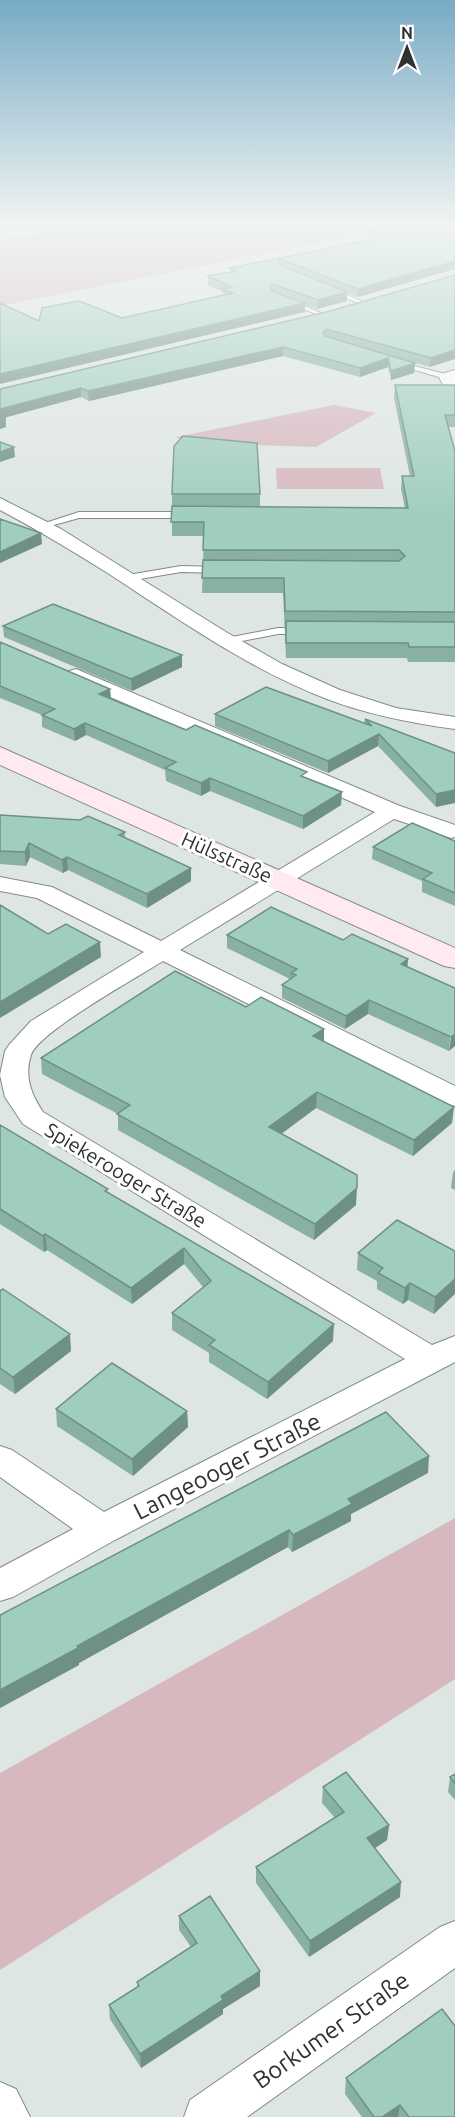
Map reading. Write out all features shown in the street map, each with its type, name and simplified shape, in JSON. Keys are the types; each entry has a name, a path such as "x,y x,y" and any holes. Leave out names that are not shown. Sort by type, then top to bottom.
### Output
{"street":[{"path":"291,322 297,321"},
{"path":"0,503 43,525 227,641 314,686 342,698 427,722 455,723"},
{"path":"54,666 392,811 452,831"},
{"name":"Hülsstraße","path":"0,755 455,959"},
{"path":"162,951 392,811"},
{"path":"0,884 44,892 455,1097"},
{"name":"Spiekerooger Straße","path":"162,951 40,1027 18,1051 14,1075 19,1097 33,1118 443,1354"},
{"name":"Langeooger Straße","path":"0,1586 102,1530 443,1354"},
{"path":"0,1459 102,1530"},
{"name":"Borkumer Straße","path":"207,2117 452,1949"},
{"path":"0,2105 7,2117"}],"lane":[{"path":"395,362 450,379"},
{"path":"43,525 79,515 196,515"},
{"path":"128,578 181,569 227,570"},
{"path":"227,641 278,631 313,631"}],"shaded area":[{"path":"334,405 376,413 316,447 187,443 176,437"},
{"path":"276,468 380,468 384,489 277,489"},
{"path":"455,1518 455,1679 0,1970 0,1773"}],"building":[{"path":"0,321 229,321 0,374"},
{"path":"289,321 455,321 455,350 431,358 326,329 323,333 325,336 415,363 391,371 388,358 360,368 283,347 88,391 81,388 0,409 0,389"},
{"path":"395,385 455,385 455,415 445,415 455,451 455,612 285,611 284,578 202,578 203,560 399,561 405,556 399,550 203,550 204,522 171,522 172,506 408,508 402,476 414,476"},
{"path":"183,436 257,443 260,494 172,494 174,446"},
{"path":"0,442 14,447 0,452"},
{"path":"0,519 41,533 0,552"},
{"path":"53,604 182,655 131,679 3,626"},
{"path":"286,621 455,622 455,647 409,647 408,643 286,643"},
{"path":"0,642 110,689 99,694 186,730 195,725 307,772 301,776 342,792 303,816 210,778 201,783 165,768 176,762 85,723 74,729 42,715 55,709 0,686"},
{"path":"266,687 372,726 365,719 455,753 455,790 436,794 379,734 328,761 215,714"},
{"path":"0,815 80,820 88,816 125,832 119,835 191,868 147,894 67,857 62,860 29,843 25,852 0,851"},
{"path":"412,823 455,841 455,893 423,879 432,873 373,847"},
{"path":"0,905 48,934 66,924 100,942 0,1002"},
{"path":"271,907 343,940 352,934 408,959 401,964 455,988 455,1034 451,1037 369,1000 346,1016 282,985 296,975 291,973 297,969 227,935"},
{"path":"175,971 246,1007 261,997 324,1029 313,1036 454,1107 414,1140 317,1092 269,1127 357,1175 357,1188 315,1224 117,1114 130,1105 41,1058"},
{"path":"0,1125 108,1189 105,1191 334,1324 268,1382 209,1345 215,1340 172,1313 211,1281 184,1248 131,1288 45,1234 43,1236 0,1209"},
{"path":"397,1220 455,1251 455,1279 435,1297 410,1283 405,1288 378,1273 383,1268 358,1253"},
{"path":"3,1289 70,1334 13,1377 0,1368 0,1291"},
{"path":"112,1363 187,1411 132,1459 56,1409"},
{"path":"386,1412 429,1456 348,1499 352,1504 293,1535 289,1530 0,1690 0,1615"},
{"path":"346,1772 389,1825 367,1838 401,1882 310,1941 256,1867 344,1812 323,1787"},
{"path":"210,1896 260,1971 221,1996 223,2000 140,2054 109,2005 139,1986 137,1982 197,1943 179,1916"},
{"path":"442,2009 455,2026 455,2117 409,2117 400,2105 382,2117 374,2117 346,2078"}]}
